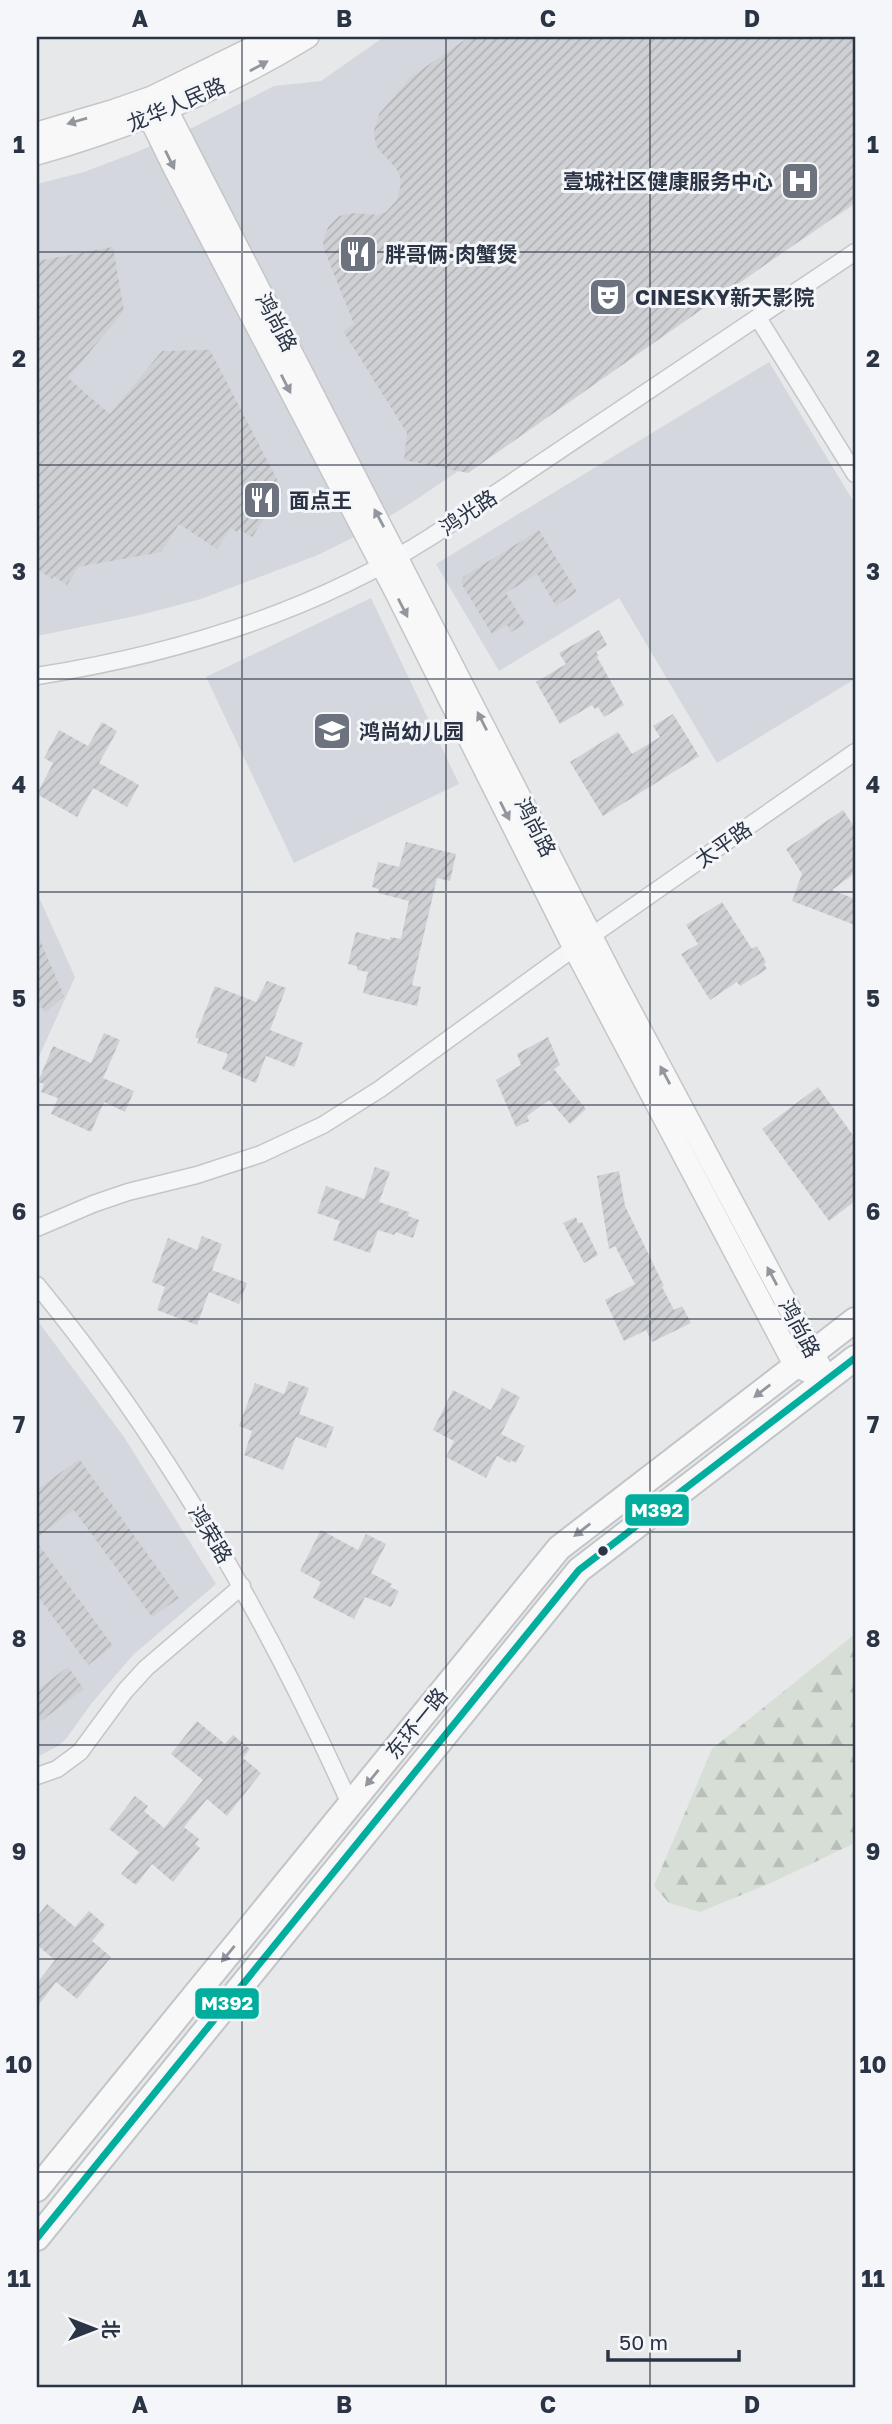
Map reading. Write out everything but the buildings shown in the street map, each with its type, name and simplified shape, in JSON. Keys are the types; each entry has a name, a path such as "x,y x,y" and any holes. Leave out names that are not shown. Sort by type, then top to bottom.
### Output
{"main road":[{"name":"东环一路","path":"40,2179 559,1548 855,1320"},
{"name":"东环一路","path":"37,2238 579,1570 855,1358"}],"street":[{"name":"龙华人民路","path":"37,133 116,110 156,108 274,37"},
{"name":"龙华人民路","path":"37,154 255,68 308,37"},
{"name":"鸿尚路","path":"156,108 583,942 804,1359 827,1380"},
{"name":"鸿光路","path":"37,676 126,659 212,636 334,591 390,562 855,252"},
{"path":"758,318 855,474"},
{"name":"太平路","path":"37,1228 128,1192 230,1166 323,1125 380,1089 583,942 855,752"},
{"name":"鸿荣路","path":"37,1285 131,1410 207,1526 299,1694 350,1804"},
{"path":"37,1776 57,1769 79,1752 146,1668 242,1586"},
{"path":"40,2179 69,2199"}],"shaded area":[{"path":"384,37 855,37 855,204 364,532 318,555 201,599 140,615 37,636 37,184 84,172 137,152 192,128 274,86 321,81"},
{"path":"769,362 855,504 855,679 717,763 619,598 499,671 436,564"},
{"name":"鸿尚幼儿园","path":"371,598 459,784 294,863 206,677"},
{"path":"37,893 75,977 37,1061"},
{"path":"37,1320 124,1437 216,1584 133,1655 91,1704 66,1739 37,1757"}],"green space":[{"path":"855,1634 855,1843 773,1882 700,1912 669,1903 654,1886 712,1749"}],"transit line":[{"name":"M392","path":"37,2238 579,1570 855,1358"}],"place":[{"name":"壹城社区健康服务中心","path":"800,181"},
{"name":"胖哥俩·肉蟹煲","path":"358,254"},
{"name":"CINESKY新天影院","path":"608,297"},
{"name":"面点王","path":"262,500"},
{"name":"鸿尚幼儿园","path":"332,731"}]}
